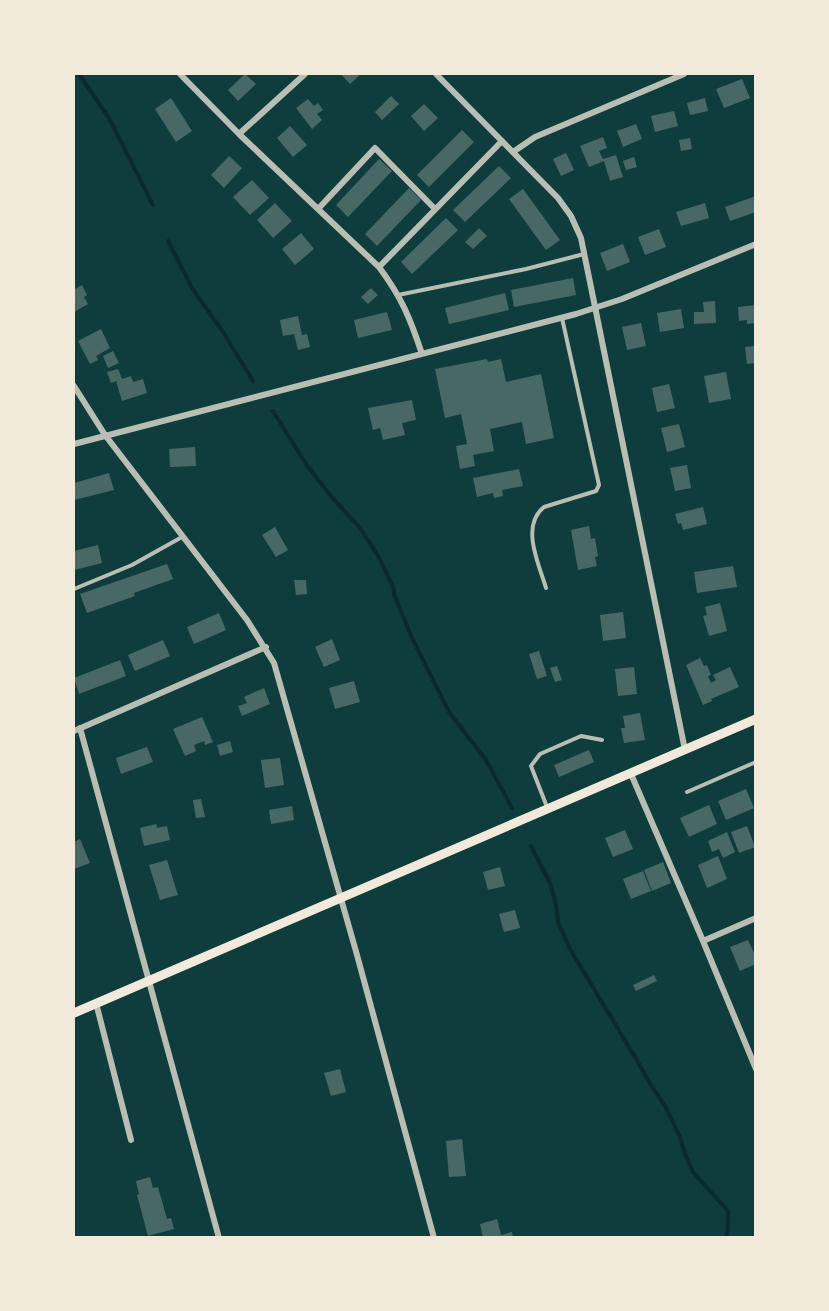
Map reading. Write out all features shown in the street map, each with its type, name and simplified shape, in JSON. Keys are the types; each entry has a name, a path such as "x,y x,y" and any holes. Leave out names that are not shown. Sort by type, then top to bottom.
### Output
{"main road":[{"path":"74,1013 756,719"}],"street":[{"path":"180,74 239,134 379,267 407,310 422,354"},
{"path":"239,134 305,74"},
{"path":"436,74 558,198 572,216 581,238 685,750"},
{"path":"513,152 535,137 563,124 684,74"},
{"path":"379,267 502,141"},
{"path":"318,209 375,148 435,209"},
{"path":"74,444 561,318 622,299 756,244"},
{"path":"74,386 105,435 247,620 274,663 434,1238"},
{"path":"219,1238 150,980 77,730 266,647"},
{"path":"631,774 756,1069"},
{"path":"703,941 756,918"},
{"path":"96,1003 131,1140"}],"lane":[{"path":"398,295 526,270 584,254"},
{"path":"546,588 531,538 538,512 544,507 596,491 599,485 561,318"},
{"path":"74,589 132,565 183,536"},
{"path":"548,810 531,766 540,754 581,736 602,741"},
{"path":"687,792 756,762"}],"building":[{"path":"245,74 256,84 238,101 228,90"},
{"path":"341,74 361,74 350,84"},
{"path":"742,79 750,98 724,108 716,89"},
{"path":"391,96 399,104 382,120 375,112"},
{"path":"171,98 192,131 176,142 155,109"},
{"path":"705,98 708,111 690,115 687,103"},
{"path":"308,99 314,106 318,103 323,110 317,114 322,120 312,129 296,108"},
{"path":"424,104 438,118 424,131 411,116"},
{"path":"674,111 678,126 655,132 651,116"},
{"path":"636,124 642,139 623,147 617,131"},
{"path":"290,126 307,145 293,157 277,138"},
{"path":"462,130 474,142 429,187 417,175"},
{"path":"603,137 607,148 599,151 603,159 616,155 623,177 610,181 604,161 589,167 580,146"},
{"path":"690,138 692,149 681,151 679,140"},
{"path":"566,153 574,170 561,176 553,159"},
{"path":"229,156 242,168 224,188 211,175"},
{"path":"634,157 637,167 626,170 623,161"},
{"path":"379,159 392,171 348,217 336,205"},
{"path":"499,166 511,178 465,222 453,210"},
{"path":"252,180 269,198 250,215 233,197"},
{"path":"409,188 421,200 377,246 365,234"},
{"path":"523,189 560,240 546,250 509,199"},
{"path":"756,196 756,212 730,221 725,207"},
{"path":"275,203 292,221 273,238 257,220"},
{"path":"705,203 709,218 681,226 676,212"},
{"path":"446,218 458,230 412,274 401,262"},
{"path":"479,228 487,236 473,249 465,242"},
{"path":"659,229 666,247 645,255 638,237"},
{"path":"301,233 314,249 295,265 282,249"},
{"path":"623,244 630,262 607,271 600,253"},
{"path":"573,278 576,295 514,307 511,290"},
{"path":"82,285 88,304 74,312 74,286 75,289"},
{"path":"371,288 378,295 368,304 361,297"},
{"path":"505,293 509,310 449,324 445,308"},
{"path":"715,301 716,323 694,324 694,312 704,312 703,302"},
{"path":"756,305 756,323 747,324 747,320 739,321 738,307"},
{"path":"681,309 684,328 660,332 657,313"},
{"path":"387,312 392,330 358,338 354,320"},
{"path":"298,316 302,335 307,334 310,347 298,350 294,334 283,336 280,320"},
{"path":"641,323 646,346 627,350 622,327"},
{"path":"101,329 110,348 96,356 98,360 90,364 78,341"},
{"path":"756,346 756,363 747,364 745,347"},
{"path":"113,351 119,363 108,368 103,356"},
{"path":"487,359 488,362 501,359 506,382 541,374 554,438 526,444 522,422 490,429 494,451 473,455 475,466 460,469 456,446 467,444 461,414 445,418 435,369"},
{"path":"118,369 122,379 131,376 133,382 143,379 147,393 122,401 116,381 111,383 107,372"},
{"path":"726,372 731,399 709,403 704,376"},
{"path":"669,384 675,408 657,412 652,388"},
{"path":"412,400 416,420 402,423 405,435 383,440 380,428 373,430 368,408"},
{"path":"679,424 685,447 667,452 661,428"},
{"path":"195,447 196,466 170,467 169,449"},
{"path":"687,465 691,488 675,491 670,468"},
{"path":"519,469 523,486 502,490 503,496 494,498 493,493 477,497 473,478"},
{"path":"109,473 114,490 74,500 74,483"},
{"path":"703,507 707,524 683,530 675,514"},
{"path":"589,526 591,539 595,538 597,566 578,570 571,530"},
{"path":"275,527 288,550 276,557 262,535"},
{"path":"98,545 102,563 74,570 74,551"},
{"path":"167,564 173,579 134,593 135,596 87,613 80,594"},
{"path":"733,566 737,587 697,593 694,572"},
{"path":"294,580 306,580 307,594 296,595"},
{"path":"720,603 727,631 709,636 703,616 707,615 705,607"},
{"path":"623,612 626,638 603,641 600,615"},
{"path":"219,613 226,630 194,644 187,627"},
{"path":"332,639 340,660 324,667 315,647"},
{"path":"163,640 170,656 135,671 128,655"},
{"path":"539,651 547,676 537,679 529,654"},
{"path":"700,658 704,666 707,665 711,683 716,680 713,675 730,667 739,687 703,705 686,665"},
{"path":"120,660 126,676 79,694 74,678"},
{"path":"557,666 562,680 555,682 550,668"},
{"path":"634,667 637,694 618,696 615,669"},
{"path":"354,681 360,702 335,709 329,688"},
{"path":"264,688 270,704 242,716 238,706 247,703 244,697"},
{"path":"640,713 645,740 624,743 621,728 625,728 623,716"},
{"path":"202,717 213,742 205,745 204,741 194,745 196,751 185,756 173,729"},
{"path":"230,741 233,752 220,756 217,745"},
{"path":"147,747 153,762 121,774 116,758"},
{"path":"589,750 594,762 559,777 554,765"},
{"path":"280,758 284,785 265,788 261,760"},
{"path":"746,789 754,808 726,820 718,801"},
{"path":"201,799 205,817 196,818 193,800"},
{"path":"709,805 717,824 689,837 680,818"},
{"path":"292,806 294,820 271,824 269,810"},
{"path":"156,824 157,828 167,826 170,840 144,846 140,828"},
{"path":"747,826 755,847 739,853 731,832"},
{"path":"625,830 633,849 613,857 605,838"},
{"path":"727,832 735,852 723,858 719,849 712,852 708,841"},
{"path":"80,839 90,863 74,869 74,842"},
{"path":"718,856 727,879 707,888 698,865"},
{"path":"167,860 178,895 160,900 149,865"},
{"path":"663,862 671,883 652,891 644,870"},
{"path":"500,867 505,886 488,890 483,872"},
{"path":"643,871 651,891 631,899 623,879"},
{"path":"515,910 520,928 504,932 499,914"},
{"path":"748,940 756,957 756,964 740,971 730,947"},
{"path":"654,975 657,981 636,991 633,985"},
{"path":"340,1069 346,1092 331,1096 324,1073"},
{"path":"462,1139 466,1176 449,1177 446,1141"},
{"path":"150,1177 153,1188 158,1187 167,1219 171,1218 174,1229 148,1236 137,1195 139,1194 136,1181"},
{"path":"497,1219 501,1235 512,1232 513,1238 483,1238 480,1224"}],"waterway":[{"path":"79,74 109,118 153,205"},
{"path":"168,241 192,288 253,381"},
{"path":"273,411 306,464 360,528 380,559 412,638 449,712 486,760 512,808"},
{"path":"531,846 550,883 558,922 570,949 665,1106 693,1172 728,1211 726,1238"}]}
